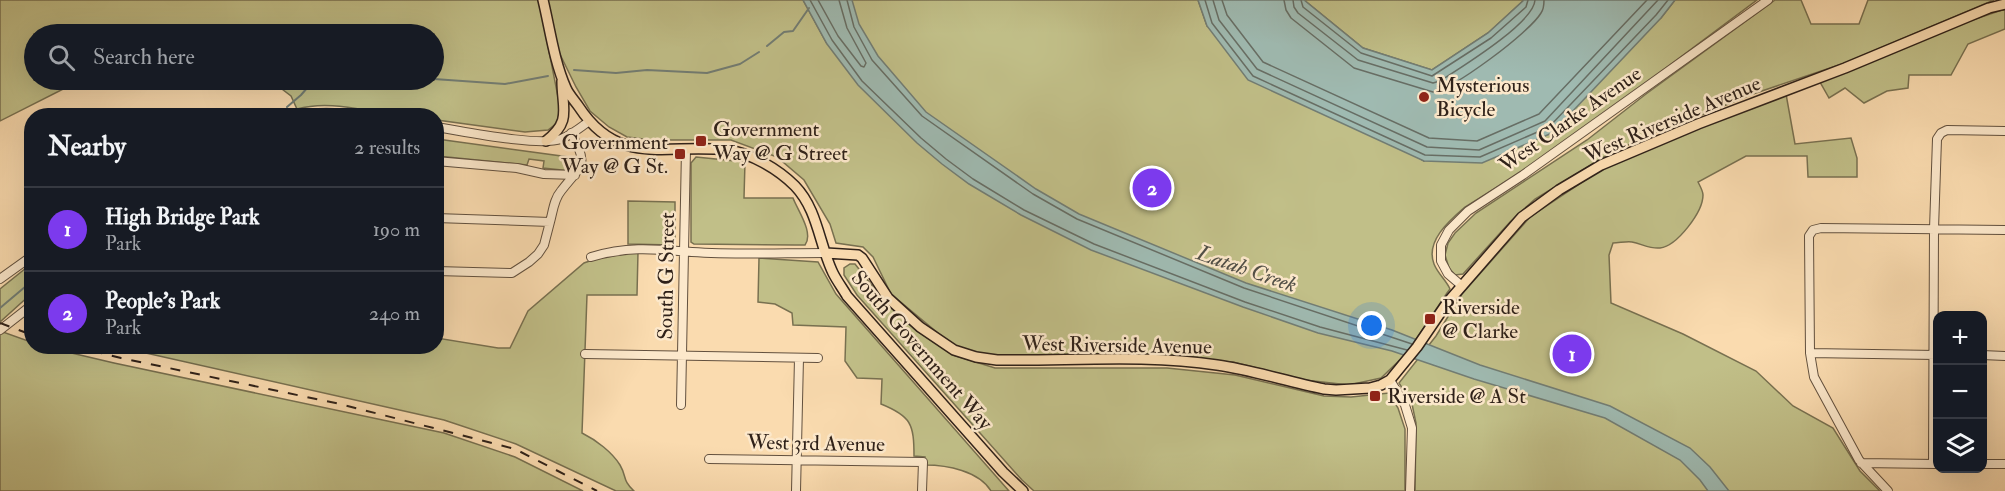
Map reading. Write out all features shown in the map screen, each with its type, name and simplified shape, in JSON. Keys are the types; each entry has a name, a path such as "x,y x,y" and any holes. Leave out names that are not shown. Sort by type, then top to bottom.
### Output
{"main road":[{"name":"South Government Way","path":"543,0 562,76 567,89 588,122 603,136 623,146 729,150 756,159 778,172 795,187 808,205 833,272 847,296 1003,472 1023,491"},
{"name":"West Riverside Avenue","path":"826,254 858,255 888,298 903,313 954,350 976,357 997,360 1134,360 1214,364 1336,390 1370,388 1390,380 1443,309 1522,217 1558,190 1601,165 1698,124 1836,72 1978,12 2005,4"},
{"path":"546,141 561,128 564,108 562,76"}],"street":[{"name":"West Clarke Avenue","path":"1462,286 1448,274 1441,261 1441,245 1449,230 1468,211 1510,184 1768,0"},
{"path":"444,128 523,140 546,141 559,140 588,122"},
{"path":"1935,311 1934,229 1937,139 1947,130 2005,131"},
{"path":"444,271 512,273 538,254 544,245 556,200 581,165 581,150 572,133"},
{"name":"South G Street","path":"681,405 686,149"},
{"path":"444,162 575,176"},
{"path":"444,218 550,222"},
{"path":"1888,491 1861,463 1814,377 1810,353 1809,236 1813,230 1821,228 2005,230"},
{"path":"591,257 624,249 643,248 826,254"},
{"path":"0,279 24,262"},
{"path":"0,330 24,311"},
{"path":"1810,353 1933,355"},
{"path":"585,354 818,358"},
{"path":"1987,355 2005,356"},
{"path":"796,491 799,358"},
{"path":"1935,419 1936,365"},
{"path":"1390,380 1405,405 1412,428 1410,491"},
{"name":"West 3rd Avenue","path":"709,459 923,462 922,491"},
{"path":"1861,463 1933,464"},
{"path":"1987,464 2005,464"}],"shaded area":[{"path":"0,0 803,0 827,44 818,0 1198,0 1207,26 1424,161 1661,18 1675,0 1757,0 1552,153 1465,207 1453,218 1436,239 1432,255 1436,268 1450,289 1407,353 1381,378 1349,385 1305,380 1233,362 1132,356 995,356 956,348 891,294 873,257 863,247 836,243 830,224 804,180 777,157 731,140 652,140 627,137 609,127 590,111 551,36 546,36 560,107 557,123 548,130 525,132 444,121 444,108 350,108 324,105 297,108 291,96 283,90 444,90 444,24 24,24 24,90 61,90 0,121"},
{"path":"1304,0 1524,0 1488,33 1432,70 1363,48"},
{"path":"1775,0 1801,0 1811,24 1859,24 1868,0 1994,0 1845,63 1753,94 1646,136 1604,157 1535,199 1510,222 1463,274 1455,275 1449,268 1445,255 1448,243 1476,213 1587,140"},
{"path":"2005,9 2005,29 1968,44 1951,75 1909,75 1908,88 1887,91 1864,103 1845,88 1829,98 1820,82 1955,26"},
{"path":"1786,94 1795,144 1851,138 1857,158 1857,177 1808,177 1807,156 1746,156 1698,182 1703,195 1699,210 1681,235 1667,246 1656,248 1630,242 1613,243 1609,255 1611,303 1683,334 1756,371 1793,406 1833,428 1860,471 1880,491 1415,491 1416,423 1412,404 1399,383 1436,336 1462,294 1530,217 1611,163"},
{"path":"444,140 576,158 576,165 571,171 543,168 544,161 529,159 527,165 444,157"},
{"path":"696,157 745,162 744,198 793,198 808,234 805,245 694,244 691,242 691,163"},
{"path":"628,201 675,202 675,241 672,245 628,244"},
{"path":"638,252 637,295 587,295 582,433 613,455 634,491 616,491 516,444 444,420 150,354 444,354 444,339 510,348 528,311 584,263 598,258"},
{"path":"759,258 818,262 836,294 1009,491 991,491 979,478 971,474 943,466 925,465 925,457 914,456 913,436 909,422 899,413 881,404 882,379 857,378 845,361 846,327 793,325 792,313 775,304 758,302"},
{"path":"855,264 885,302 917,331 953,355 995,368 1167,368 1235,375 1324,396 1351,397 1389,393 1398,408 1405,429 1405,491 1034,491 857,295 844,275 844,268"},
{"path":"24,270 24,300 0,322 0,289"},
{"path":"0,331 24,340 24,354 76,354 444,433 515,457 583,491 0,491"}],"water":[{"path":"803,0 852,0 859,24 878,56 926,112 1036,189 1079,214 1246,283 1392,330 1480,365 1610,406 1690,448 1710,467 1729,491 1708,491 1680,460 1605,418 1474,379 1392,351 1318,333 1243,307 1091,250 1021,215 969,184 942,164 917,143 858,85 827,44"},
{"path":"1198,0 1304,0 1363,48 1432,70 1488,33 1524,0 1675,0 1661,18 1552,133 1482,163 1424,161 1248,80 1207,26"}],"waterway":[{"path":"767,46 784,32 793,31 809,8"},
{"path":"574,70 616,73 647,70 707,73 740,64 759,52"},
{"path":"444,80 505,84 548,76"},
{"path":"287,107 305,90"},
{"path":"0,308 24,288"}],"railway":[{"path":"0,323 24,332"},
{"path":"105,354 340,404 515,449 597,491"}],"place":[{"name":"Mysterious Bicycle","path":"1424,97"},
{"name":"Government Way @ G Street","path":"701,141"},
{"name":"Government Way @ G St.","path":"680,154"},
{"name":"People's Park","path":"1152,188"},
{"name":"Riverside @ Clarke","path":"1430,319"},
{"name":"High Bridge Park","path":"1572,354"},
{"name":"Riverside @ A St","path":"1375,396"}],"water label":[{"name":"Latah Creek","path":"1247,268"}]}
